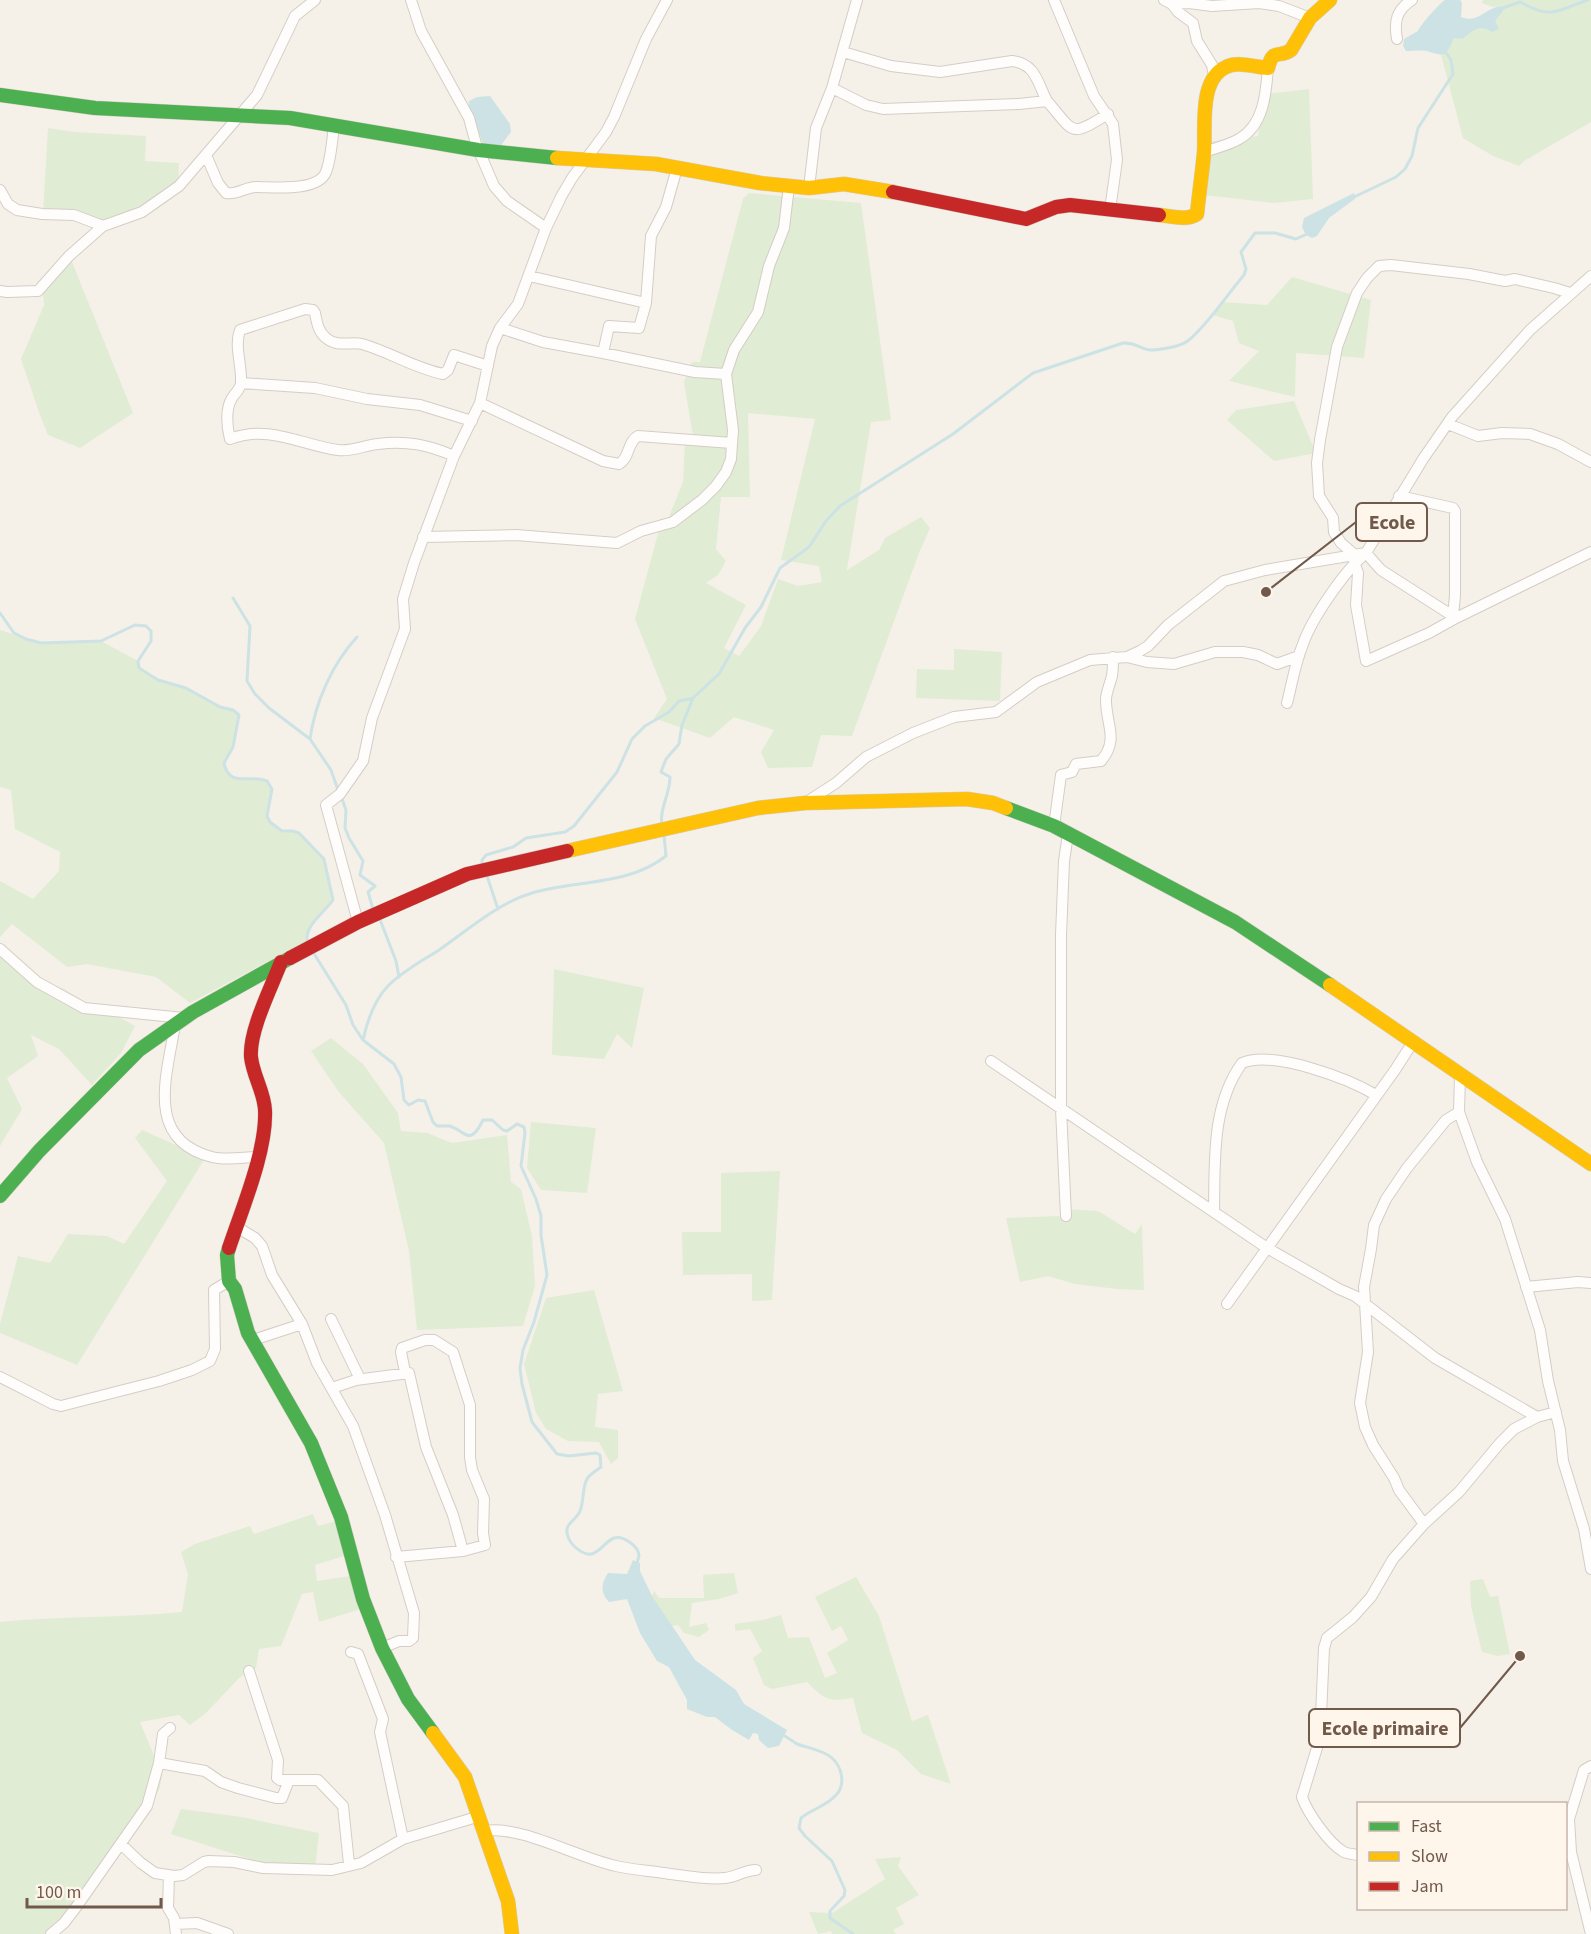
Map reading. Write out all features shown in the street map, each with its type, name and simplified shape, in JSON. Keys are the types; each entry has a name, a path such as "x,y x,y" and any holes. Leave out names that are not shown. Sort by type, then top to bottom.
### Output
{"street":[{"path":"0,291 38,291 69,256 103,226 142,212 179,186 257,95 295,16 315,0"},
{"path":"411,0 421,31 469,118 478,150 494,186 507,201 546,228"},
{"path":"358,922 326,805 340,794 363,761 372,718 405,629 403,599 423,537 454,456 480,403 492,346 500,328 518,304 546,228 572,178 586,161 614,117 646,39 667,0"},
{"path":"809,188 816,128 832,88 857,0"},
{"path":"1054,0 1091,90 1108,114 1114,129 1117,160 1110,210"},
{"path":"1204,152 1237,141 1251,129 1266,98 1268,68 1272,54 1287,53 1291,50 1310,18 1330,0"},
{"path":"1397,39 1395,26 1400,10 1412,0"},
{"path":"0,95 95,108 290,118 478,150 586,161 656,164 760,183 809,188 844,184 924,197 1026,219 1056,207 1070,206 1188,218 1197,214 1204,152 1205,111 1214,76 1212,65 1197,41 1193,23 1168,2"},
{"path":"1168,2 1212,6 1259,3 1279,6 1310,18"},
{"path":"843,52 891,66 940,72 1012,61 1022,62 1029,66 1047,101 1060,119 1073,130 1079,130 1108,114"},
{"path":"1214,76 1233,65 1268,68"},
{"path":"832,88 866,105 883,109 1047,101"},
{"path":"206,155 218,183 226,194 237,193 248,188 274,189 308,185 318,182 326,171 334,126"},
{"path":"603,353 609,326 638,329 646,303 651,236 666,207 676,168"},
{"path":"423,537 516,535 617,543 641,531 673,522 702,500 726,472 731,459 733,430 726,374 734,350 758,312 769,266 784,228 789,186"},
{"path":"0,190 8,204 17,210 42,214 74,215 103,226"},
{"path":"1570,293 1515,279 1505,281 1469,274 1391,265 1379,266 1357,293 1337,348 1317,462 1319,496 1333,518 1334,532 1354,558 1358,573 1356,605 1366,662 1591,552"},
{"path":"529,276 646,303"},
{"path":"1127,657 1148,646 1168,625 1224,581 1265,570 1354,558 1366,553 1422,459 1471,395 1530,330 1591,276"},
{"path":"454,456 438,449 410,443 378,444 338,450 271,435 244,434 230,439 227,424 228,408 241,383 238,338 240,330 305,309 313,310 321,333 336,343 362,344 400,360 443,374 448,370 454,356 488,366"},
{"path":"500,328 543,342 695,372 726,374"},
{"path":"241,383 315,387 367,399 420,405 472,421"},
{"path":"480,403 603,461 619,464 624,462 632,441 638,436 732,443"},
{"path":"1448,424 1478,436 1502,433 1530,434 1558,444 1591,462"},
{"path":"1399,496 1453,508 1455,511 1455,617"},
{"path":"1366,553 1381,570 1455,617"},
{"path":"1287,703 1307,633 1354,558"},
{"path":"805,803 836,783 866,757 914,733 954,717 996,712 1037,682 1090,660 1127,657 1147,662 1174,664 1215,652 1243,652 1258,655 1277,664 1299,656"},
{"path":"1054,826 1061,775 1072,772 1074,766 1079,763 1101,762 1107,754 1112,732 1107,717 1106,696 1112,674 1113,657"},
{"path":"0,1196 39,1151 139,1050 180,1021 281,962 358,922 467,874 758,808 805,803 967,800 993,802 1054,826 1235,922 1591,1164"},
{"path":"1066,1216 1061,1109 1061,935 1064,861 1068,834"},
{"path":"0,949 37,982 84,1008 180,1021"},
{"path":"281,962 251,1040 254,1074 260,1084 265,1110 258,1157 227,1255 230,1281 235,1289 252,1340 267,1370 311,1443 341,1517 363,1599 382,1648 408,1699 465,1777 508,1901 512,1934"},
{"path":"180,1021 163,1101 169,1122 178,1140 213,1157 258,1157"},
{"path":"1227,1304 1413,1042"},
{"path":"1215,1212 1215,1156 1218,1123 1228,1084 1242,1063 1257,1059 1326,1072 1358,1084 1376,1095"},
{"path":"991,1061 1267,1248 1364,1302 1435,1358 1537,1417"},
{"path":"1460,1075 1459,1112 1477,1162 1505,1219 1540,1330 1548,1381 1563,1446 1563,1461 1584,1529 1591,1569"},
{"path":"1424,1524 1399,1490 1365,1427 1360,1402 1368,1352 1364,1287 1374,1225 1386,1199 1407,1168 1446,1120 1459,1112"},
{"path":"236,1226 255,1238 262,1246 273,1275 302,1324 316,1363 353,1426 371,1473 414,1613 413,1638 382,1648"},
{"path":"0,1377 61,1406 159,1381 192,1370 210,1361 215,1349 214,1290 230,1281"},
{"path":"1526,1287 1591,1283"},
{"path":"331,1319 360,1379"},
{"path":"252,1340 302,1324"},
{"path":"396,1557 463,1551 485,1545 486,1542 483,1533 484,1499 472,1470 470,1457 470,1405 453,1352 434,1340 425,1340 402,1348 405,1372"},
{"path":"332,1388 360,1379 405,1372 410,1375 426,1447 453,1515 463,1551"},
{"path":"1357,1855 1345,1852 1324,1833 1302,1797 1320,1738 1324,1648 1327,1638 1362,1609 1393,1559 1424,1524 1459,1492 1514,1429 1537,1417 1556,1412"},
{"path":"351,1652 358,1654 383,1719 380,1732 402,1839"},
{"path":"249,1671 278,1760 277,1778 280,1780 318,1780 343,1806 349,1864"},
{"path":"51,1934 64,1923 147,1806 164,1734 170,1728"},
{"path":"159,1763 205,1771 221,1782 276,1798 282,1798 289,1780"},
{"path":"1591,1766 1584,1770 1569,1819 1571,1852 1591,1934"},
{"path":"122,1844 155,1873 169,1875 183,1875 209,1861 234,1862 263,1868 332,1870 349,1864 361,1863 402,1839 480,1816"},
{"path":"485,1831 495,1829 509,1831 587,1858 631,1869 709,1879 728,1878 756,1870"},
{"path":"169,1875 168,1908 174,1918 175,1929 196,1923 228,1934"}],"green space":[{"path":"1483,0 1591,0 1591,122 1519,166 1493,156 1463,138 1441,55 1448,51 1454,38 1463,39 1473,29 1487,28 1502,11 1501,6 1493,7 1482,3"},
{"path":"1309,89 1313,199 1274,203 1195,194 1199,143 1258,136 1265,94"},
{"path":"48,128 74,132 146,136 145,161 179,163 178,186 143,210 107,225 43,213"},
{"path":"749,193 861,203 891,420 871,422 847,570 879,550 885,538 921,517 930,528 852,736 821,735 812,767 768,768 761,752 774,730 734,717 710,738 654,718 667,699 635,619 660,526 666,524 683,482 685,442 693,436 684,382 692,362 700,362 743,199","holes":["748,413 815,419 781,560 819,566 822,582 798,586 778,579 761,626 739,656 724,648 746,605 706,583 718,575 726,561 716,549 721,497 750,497"]},
{"path":"70,257 133,413 80,448 48,435 21,359 44,305 43,289"},
{"path":"1292,277 1371,300 1364,358 1296,353 1295,397 1229,381 1259,351 1239,343 1233,321 1212,315 1223,302 1267,305"},
{"path":"1294,401 1316,453 1274,461 1227,420 1236,410"},
{"path":"0,630 41,643 101,641 138,661 139,668 158,680 186,688 239,715 233,747 224,762 227,770 235,778 267,781 272,789 267,816 270,822 282,831 299,833 324,859 333,900 312,924 306,941 190,1003 156,977 87,964 67,967 12,924 0,937 0,881 33,899 59,871 60,852 15,829 11,790 0,787"},
{"path":"954,649 1002,652 1000,701 916,698 917,669 954,670"},
{"path":"0,952 40,981 64,989 135,1026 121,1053 92,1085 59,1049 31,1035 38,1056 7,1078 22,1109 0,1146"},
{"path":"554,969 644,988 632,1048 617,1034 604,1059 552,1055"},
{"path":"331,1038 363,1064 398,1113 401,1131 427,1133 452,1143 507,1135 511,1182 521,1189 532,1236 535,1286 523,1326 417,1330 409,1251 384,1143 338,1091 311,1051"},
{"path":"531,1122 596,1128 587,1193 541,1190 527,1168"},
{"path":"142,1130 205,1158 77,1365 0,1333 0,1324 18,1256 50,1263 68,1234 107,1236 124,1244 167,1181 135,1138"},
{"path":"780,1171 772,1300 752,1301 752,1274 683,1275 682,1232 721,1232 721,1173"},
{"path":"1067,1209 1098,1211 1135,1234 1142,1224 1144,1290 1075,1284 1048,1276 1020,1282 1006,1218 1059,1216 1067,1220"},
{"path":"594,1290 623,1391 598,1394 595,1427 618,1430 618,1458 611,1464 599,1442 568,1441 546,1429 536,1413 524,1364 546,1298"},
{"path":"313,1514 318,1526 344,1519 354,1553 315,1565 317,1581 357,1575 361,1609 319,1622 313,1592 302,1594 281,1646 259,1649 256,1668 239,1678 206,1713 190,1725 179,1715 140,1722 162,1775 160,1787 149,1810 54,1934 0,1934 0,1622 182,1612 188,1574 181,1552 195,1544 250,1526 254,1534"},
{"path":"734,1573 738,1593 719,1599 692,1603 689,1627 706,1623 709,1630 699,1637 684,1633 678,1625 671,1626 652,1596 654,1591 659,1598 704,1598 703,1575"},
{"path":"856,1577 879,1616 912,1721 928,1715 951,1784 921,1774 897,1750 862,1733 853,1698 837,1700 827,1698 807,1682 772,1689 764,1685 753,1658 762,1651 750,1629 735,1631 735,1624 781,1615 788,1638 809,1637 825,1678 837,1673 827,1653 848,1640 841,1626 832,1631 815,1597"},
{"path":"1483,1579 1490,1597 1498,1596 1510,1654 1498,1656 1482,1652 1471,1606 1470,1581"},
{"path":"181,1809 241,1817 319,1833 315,1868 262,1863 171,1834"},
{"path":"901,1857 898,1866 919,1895 896,1908 904,1924 893,1930 896,1934 832,1934 831,1931 818,1934 809,1912 832,1913 885,1879 875,1859"}],"shaded area":[{"path":"1445,0 1460,0 1462,3 1461,17 1467,19 1501,6 1503,11 1495,21 1499,29 1492,32 1480,28 1463,39 1454,38 1447,52 1441,55 1425,51 1406,51 1403,46 1404,39 1418,31"},
{"path":"490,96 510,124 511,132 499,148 484,146 469,106 469,101 477,97"},
{"path":"1354,193 1356,198 1329,218 1317,236 1312,238 1306,235 1302,227 1304,218"},
{"path":"633,1560 640,1563 640,1571 652,1596 695,1660 736,1690 744,1704 787,1730 779,1746 768,1748 759,1740 758,1734 753,1733 749,1740 715,1717 707,1717 687,1709 687,1700 669,1667 657,1661 640,1633 627,1599 609,1602 604,1595 603,1584 608,1573 627,1574"}],"waterway":[{"path":"1500,9 1520,2 1540,11 1554,12 1588,0"},
{"path":"1352,198 1396,177 1405,169 1412,156 1418,128 1453,74 1451,60 1445,51"},
{"path":"662,826 661,819 670,777 661,772 666,759 679,744 682,725 693,698 719,674 745,628 761,607 780,568 809,547 826,521 840,506 953,434 1033,373 1123,343 1153,350 1172,347 1189,340 1244,275 1246,269 1241,252 1255,233 1275,233 1296,239 1307,234"},
{"path":"233,598 250,626 247,681 255,694 269,708 310,739"},
{"path":"0,613 14,633 41,643 101,641 135,625 146,626 151,631 151,641 138,661 139,668 158,680 186,688 239,715 233,747 224,763 227,771 235,778 267,781 272,789 267,816 270,822 282,831 299,833 324,859 333,900 311,926 308,932 308,944"},
{"path":"338,790 331,770 310,739 320,698 332,672 357,637"},
{"path":"482,864 486,855 513,847 526,838 565,832 574,826 617,772 632,739 645,726 669,712 679,701 693,698"},
{"path":"341,796 346,810 345,828 363,861 360,875 375,886 368,892 373,909"},
{"path":"363,1040 372,1012 387,987 484,918 507,903 532,893 619,877 651,866 666,856 664,835"},
{"path":"487,876 498,909"},
{"path":"379,917 396,961 399,977"},
{"path":"313,952 346,1005 353,1025 363,1040 394,1064 401,1077 404,1100 409,1105 418,1100 425,1101 433,1122 437,1126 450,1126 468,1135 475,1133 483,1120 492,1120 507,1131 517,1124 524,1127 521,1166 541,1216 541,1235 547,1275 534,1322 523,1350 520,1368 522,1384 532,1422 557,1454 569,1456 596,1453 600,1455 601,1467 587,1479 580,1511 567,1529 570,1540 581,1552 592,1554 614,1538 622,1538 633,1545 638,1552 637,1564"},
{"path":"781,1734 797,1744 828,1755 835,1762 842,1776 839,1791 828,1802 801,1818 799,1828 832,1861 845,1890 844,1896 830,1911 830,1918 853,1934"}],"traffic: fast":[{"path":"0,95 95,108 290,118 478,150 557,158"},
{"path":"1006,808 1054,826 1235,922 1330,985"},
{"path":"0,1196 39,1151 139,1050 193,1012 290,958"},
{"path":"229,1248 227,1255 229,1281 235,1289 248,1333 311,1443 341,1517 363,1599 382,1648 408,1699 433,1733"}],"traffic: slow":[{"path":"1159,215 1184,218 1197,214 1204,153 1205,106 1207,93 1217,73 1236,64 1268,68 1274,55 1291,50 1310,18 1330,0"},
{"path":"557,158 656,164 760,183 809,188 844,184 893,192"},
{"path":"567,851 758,808 805,803 967,799 993,803 1006,808"},
{"path":"1330,985 1591,1164"},
{"path":"433,1733 465,1777 508,1901 512,1934"}],"traffic: jam":[{"path":"893,192 1026,219 1056,207 1070,205 1159,215"},
{"path":"290,958 358,922 467,874 567,851"},
{"path":"229,1248 253,1179 265,1126 263,1096 251,1057 253,1035 281,962"}],"place":[{"name":"Ecole","path":"1266,592"},
{"name":"Ecole primaire","path":"1520,1656"}]}
